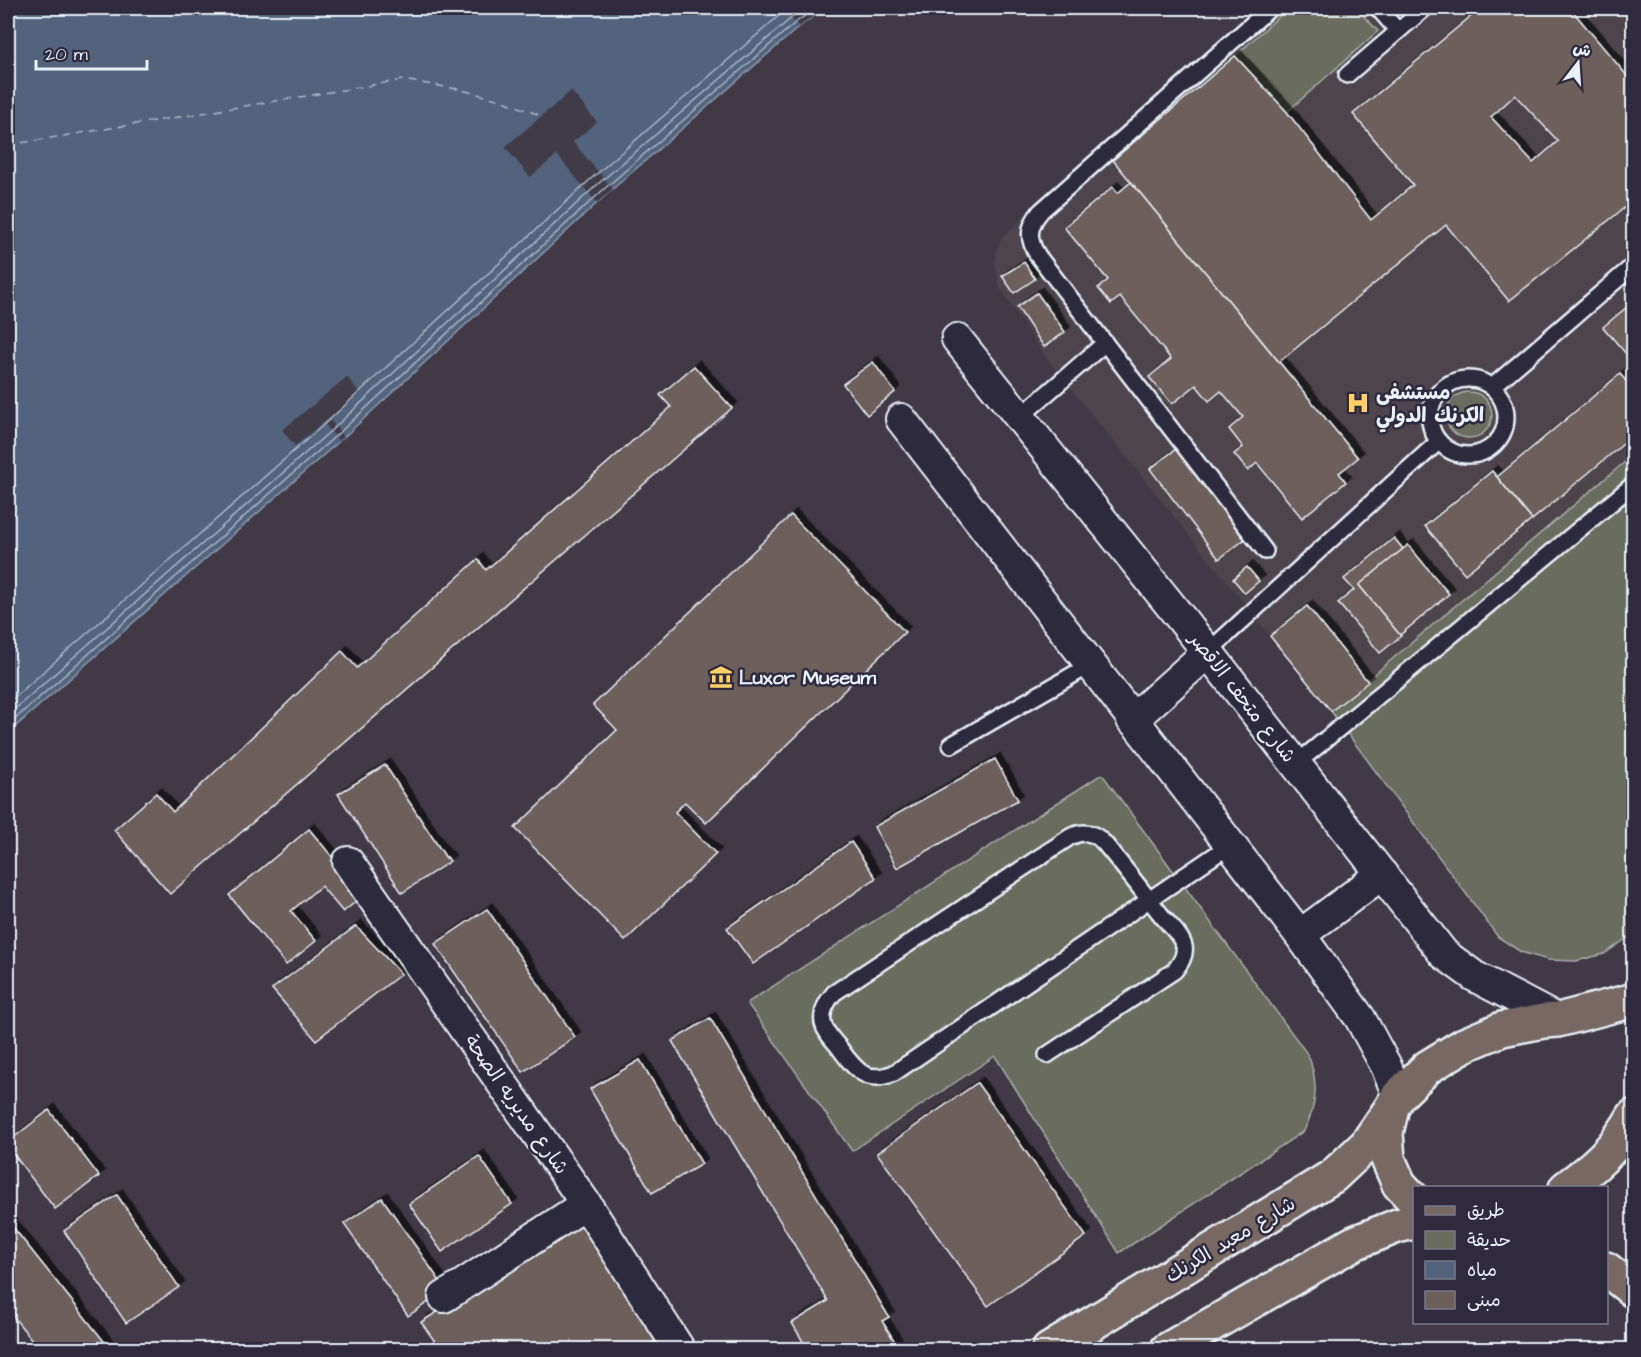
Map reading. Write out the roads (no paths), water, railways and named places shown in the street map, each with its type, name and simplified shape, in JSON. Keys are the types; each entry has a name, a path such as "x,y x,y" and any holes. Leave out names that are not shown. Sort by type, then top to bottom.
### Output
{"main road":[{"path":"1558,1020 1634,1000"},
{"name":"شارع معبد الكرنك","path":"1049,1350 1333,1176 1366,1145 1395,1101 1428,1067 1464,1045 1502,1029 1558,1020"},
{"path":"1395,1101 1386,1133 1388,1159 1399,1184 1413,1199"},
{"path":"1569,1186 1597,1165 1622,1137 1634,1116"},
{"path":"1167,1350 1354,1243 1396,1226 1413,1222"},
{"path":"1608,1271 1634,1291"}],"street":[{"name":"شارع متحف الاقصر","path":"957,339 1208,652 1444,954 1474,976 1558,1020"},
{"path":"901,419 1300,935 1360,1018 1386,1066 1395,1101"},
{"path":"1132,720 1208,652"},
{"name":"شارع مديريه الصحة","path":"348,862 586,1204 680,1350"},
{"path":"1300,935 1382,874"},
{"path":"444,1297 586,1204"}],"lane":[{"path":"1265,551 1031,245 1029,233 1032,221 1041,211 1270,8"},
{"path":"1378,8 1398,31"},
{"path":"1347,75 1425,8"},
{"path":"1492,387 1634,265"},
{"path":"1020,417 1105,343"},
{"path":"1466,378 1480,380 1492,387 1502,398 1507,411 1506,426 1500,439 1491,449 1477,455 1463,456 1449,451 1438,442 1431,429 1429,415 1432,401 1440,390 1452,381 1466,378"},
{"path":"1208,652 1438,442"},
{"path":"1296,764 1634,484"},
{"path":"951,745 1090,665"},
{"path":"1047,1055 1174,971 1180,964 1184,947 1150,900 1097,836 1088,832 1079,833 834,993 823,1011 826,1031 855,1068 863,1074 885,1077 894,1073 1150,900 1230,845"}],"water":[{"path":"8,8 825,8 799,27 607,194 344,437 8,733"}],"place":[{"name":"مستشفى الكرنك الدولي","path":"1358,403"},
{"name":"Luxor Museum","path":"721,677"}]}
